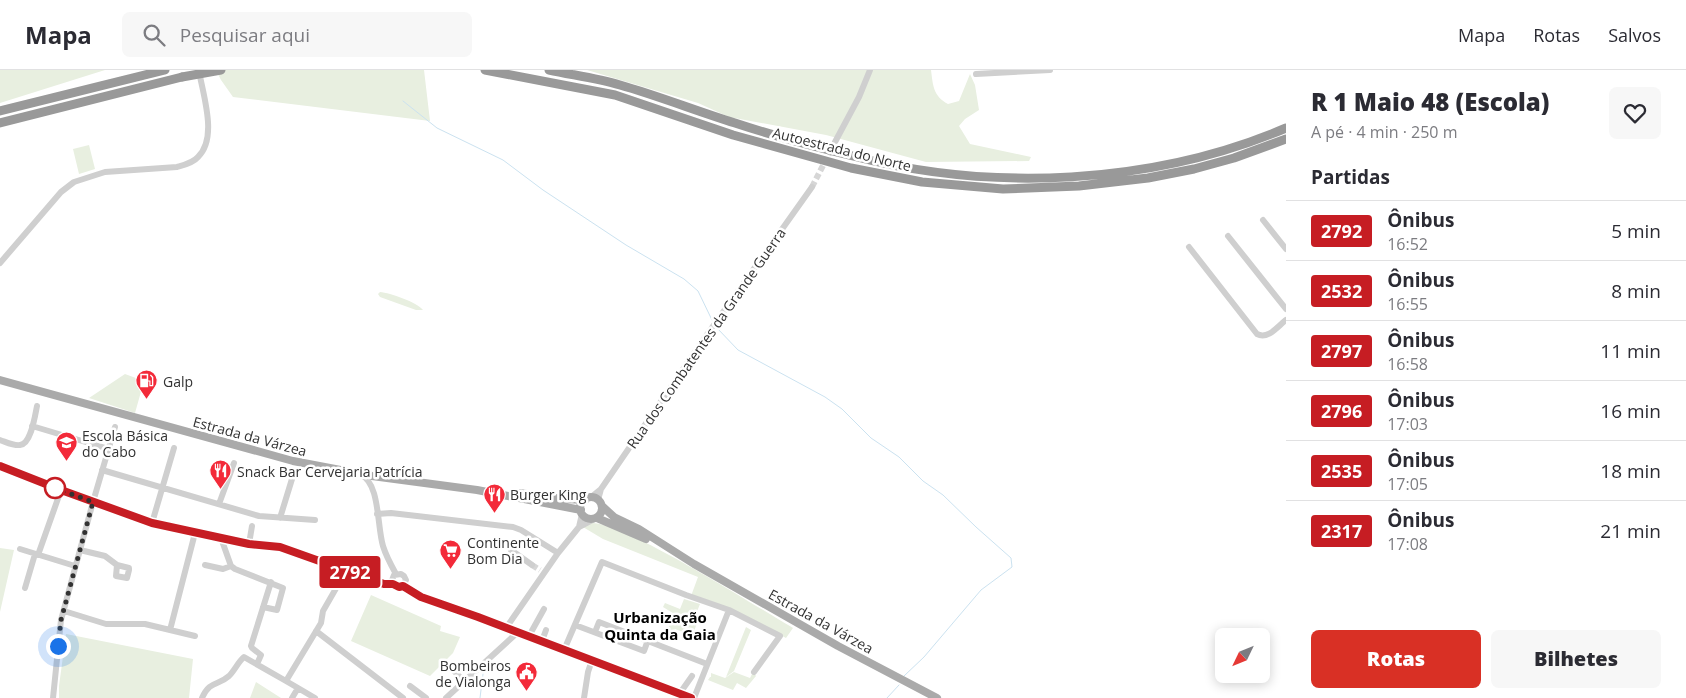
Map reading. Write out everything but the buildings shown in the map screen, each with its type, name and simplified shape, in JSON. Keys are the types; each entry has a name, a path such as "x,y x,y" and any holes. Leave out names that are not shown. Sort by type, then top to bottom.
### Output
{"highway":[{"path":"0,111 165,70"},
{"path":"0,123 182,77 221,70"},
{"name":"Autoestrada do Norte","path":"485,70 615,95 733,135 851,168 922,182 1003,189 1079,186 1148,178 1194,169 1234,158 1286,139"},
{"name":"Autoestrada do Norte","path":"549,70 618,84 736,124 854,157 924,171 1011,178 1080,177 1134,170 1197,158 1247,143 1286,128"}],"main road":[{"name":"Estrada da Várzea","path":"0,378 226,444 293,461 382,478 477,490 581,512 587,518 596,518 636,534 694,564 838,646 937,698"},
{"name":"Estrada da Várzea","path":"477,490 506,491 564,499 587,499 600,503 614,517 639,529 694,564"},
{"path":"581,512 581,506 587,499"},
{"path":"596,518 602,512 600,503"}],"street":[{"path":"0,263 61,192 74,182 105,172 177,168 198,157 206,146 209,125 198,70"},
{"path":"835,142 859,97 870,70"},
{"path":"976,74 1050,70"},
{"name":"Rua dos Combatentes da Grande Guerra","path":"587,499 601,489 699,346 812,187"},
{"path":"1263,220 1286,249"},
{"path":"1228,236 1286,309"},
{"path":"1188,247 1257,334 1267,336 1286,320"},
{"path":"0,440 22,445 28,440 38,406"},
{"path":"32,426 109,449"},
{"path":"53,698 58,646 64,612 75,566 115,427"},
{"path":"152,523 174,448"},
{"path":"220,504 234,463"},
{"path":"0,466 152,523 249,544 280,547 384,584 403,586 421,597 693,698 729,610"},
{"path":"102,470 259,516 315,520"},
{"path":"360,474 368,479 373,489 383,547 396,574"},
{"path":"373,489 375,483 382,478"},
{"path":"280,518 292,479"},
{"name":"Rua dos Combatentes da Grande Guerra","path":"600,503 601,489"},
{"path":"25,588 61,490"},
{"path":"579,527 581,512"},
{"path":"377,514 391,513 513,527 558,553"},
{"path":"506,628 542,572 579,527 596,518"},
{"path":"249,544 252,526"},
{"path":"170,630 195,533"},
{"path":"221,538 231,566 238,571 283,588 277,610 263,607"},
{"path":"20,549 75,566"},
{"path":"80,550 105,556 117,565"},
{"path":"511,550 532,565"},
{"path":"564,650 602,562 729,610 780,636 754,672"},
{"path":"204,565 223,569 231,566"},
{"path":"286,681 321,623 324,611 346,571"},
{"path":"393,584 393,577 396,574"},
{"path":"396,574 404,576 406,580 403,586"},
{"path":"257,664 261,655 251,647 271,582"},
{"path":"528,636 544,608"},
{"path":"64,612 106,624 145,624 195,636"},
{"path":"595,632 599,622 708,664"},
{"path":"575,624 644,651 648,640"},
{"path":"542,641 546,630"},
{"path":"316,631 403,698"},
{"path":"452,698 464,681 518,632"},
{"path":"202,698 209,687 232,674 242,658 245,657 315,698"},
{"path":"584,698 592,660"},
{"path":"448,664 464,681"},
{"path":"680,693 692,676"},
{"path":"410,686 426,698"},
{"path":"292,698 298,688"},
{"path":"446,698 456,691"}],"green space":[{"path":"0,70 105,70 0,103"},
{"path":"216,70 424,70 430,121 233,97"},
{"path":"587,70 931,70 933,85 937,94 948,104 959,101 970,74 975,85 979,110 965,119 959,126 970,144 1031,157 1029,161 926,162 826,135 729,117 698,103"},
{"path":"89,145 95,169 79,174 73,149"},
{"path":"380,292 403,298 423,310 416,310 380,297 378,294"},
{"path":"125,374 144,381 135,413 89,398"},
{"path":"591,523 607,526 631,535 660,550 793,628 786,638 742,614 691,596 698,577 603,539 583,527"},
{"path":"0,548 14,550 0,612"},
{"path":"371,595 441,626 440,631 460,637 453,653 430,676 351,641"},
{"path":"684,599 700,604 694,619 697,623 693,634 675,629 669,641 662,638 676,615 663,607 665,603 680,609"},
{"path":"746,627 751,630 734,671 726,677"},
{"path":"66,634 193,659 189,698 59,698"},
{"path":"734,672 750,678 753,672 756,676 746,688 737,683 733,690 708,680 711,677 711,673 725,678"},
{"path":"256,682 281,698 250,698"}],"waterway":[{"path":"403,101 437,128 503,160 543,190 626,245 684,279 698,291 712,320"},
{"path":"717,328 738,350 825,397 842,409 871,438 899,457 923,481 943,495 1011,558 1012,567 981,590 924,657 904,676"},
{"path":"480,698 483,674"},
{"path":"887,698 899,685"}],"tunnel":[{"path":"812,187 832,148"},
{"path":"532,565 540,570"}],"bus line":[{"name":"2792","path":"0,466 152,523 249,544 280,547 384,584 393,584 396,587 403,586 414,595 478,617 691,698"}],"place":[{"name":"Galp","path":"147,400"},
{"name":"Escola Básica do Cabo","path":"66,462"},
{"name":"Snack Bar Cervejaria Patrícia","path":"221,490"},
{"name":"Burger King","path":"494,513"},
{"name":"Continente Bom Dia","path":"451,569"},
{"name":"Bombeiros de Vialonga","path":"527,692"}],"district":[{"name":"Urbanização Quinta da Gaia","path":"660,626"}],"route":[{"path":"55,488 93,502 61,620 58,646"}]}
